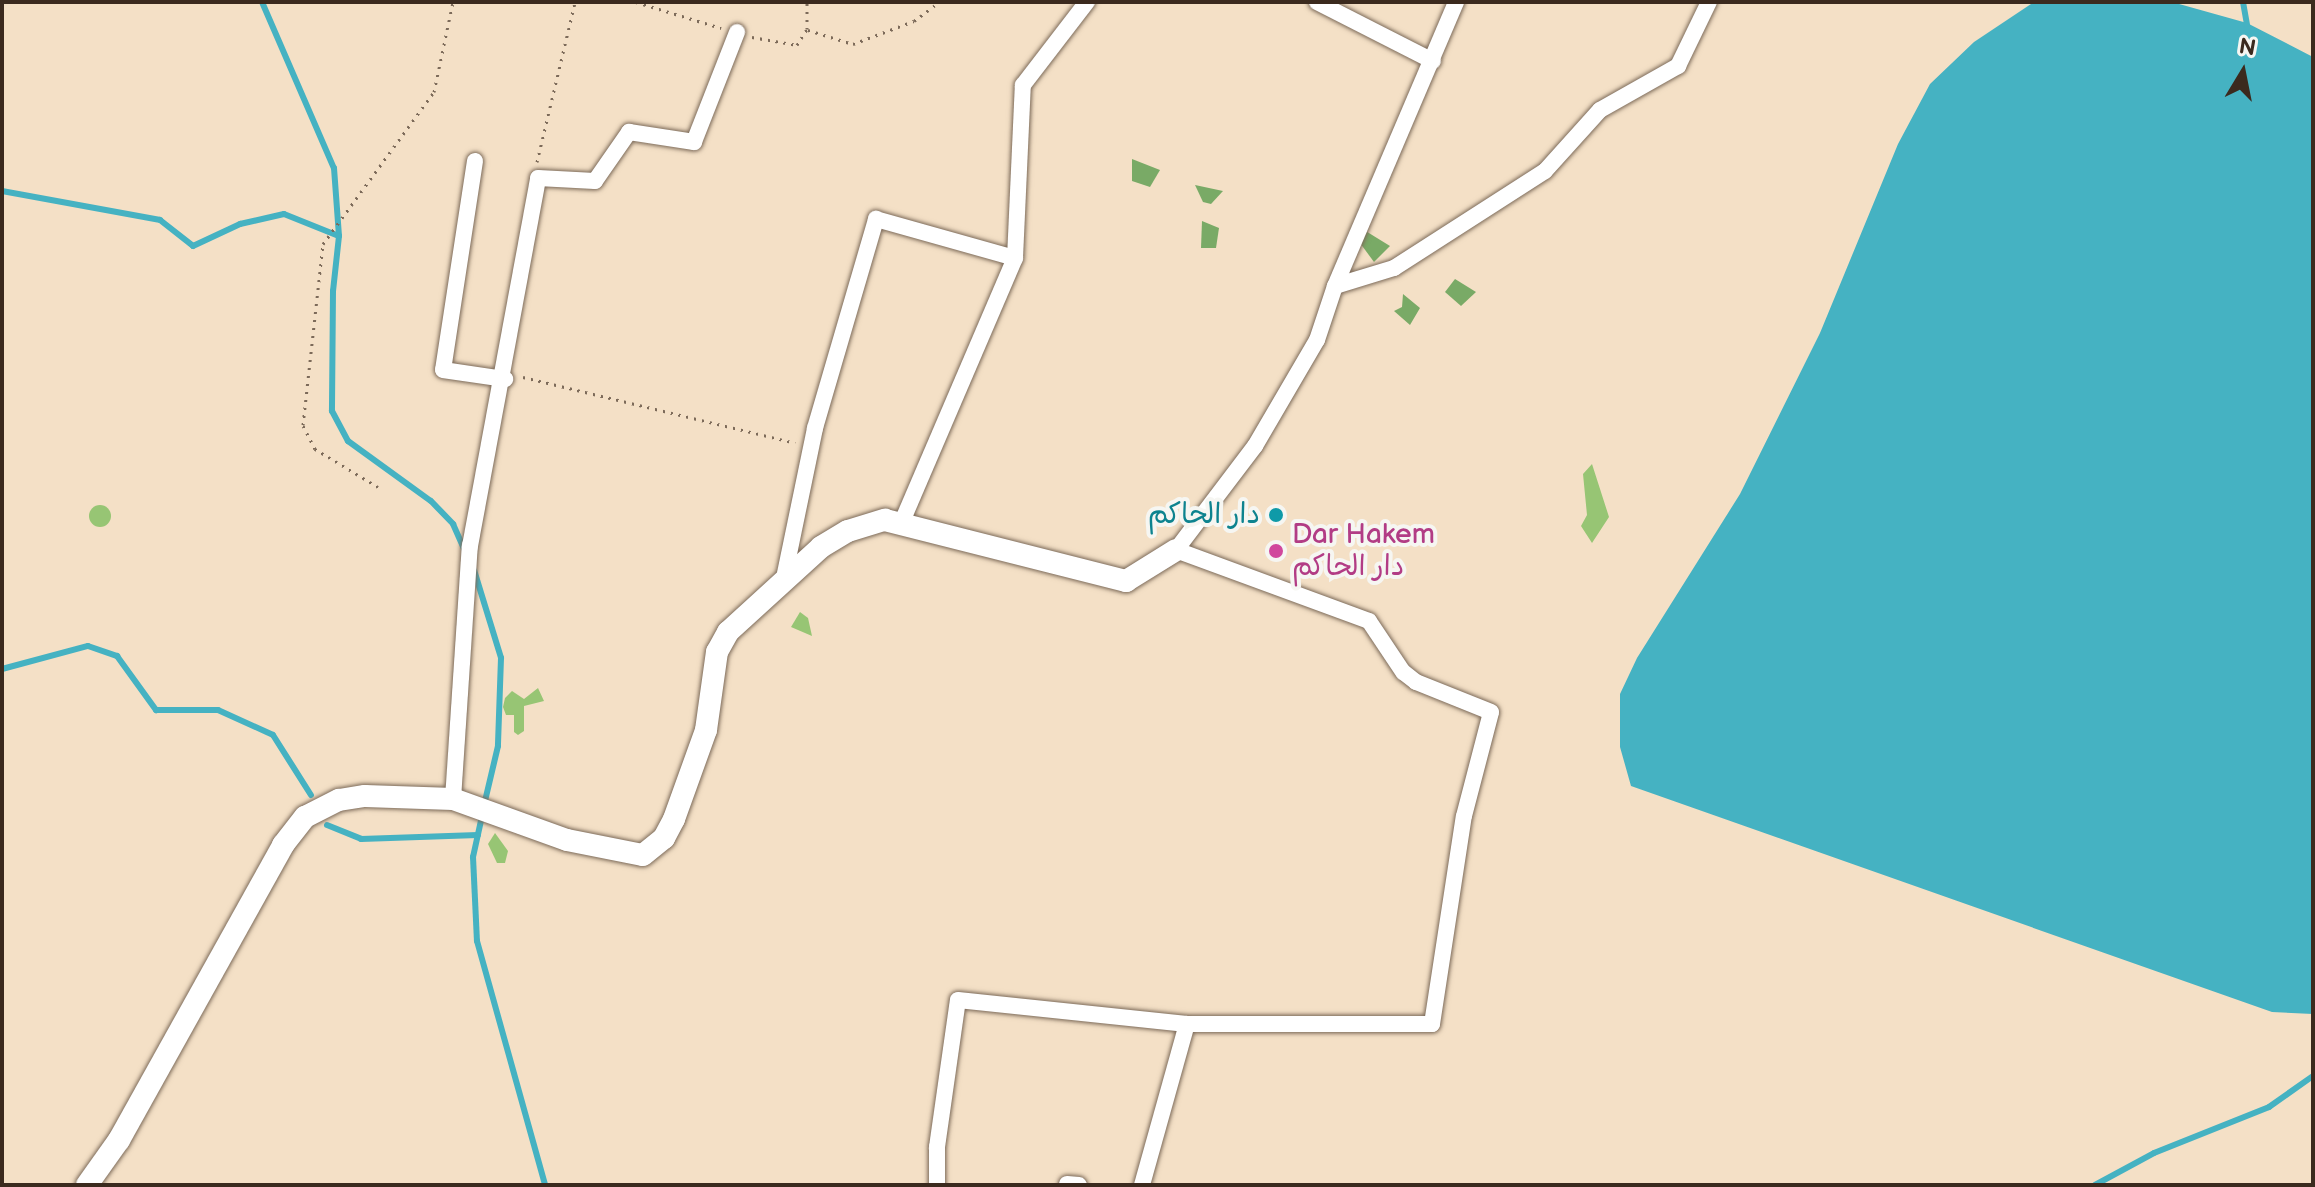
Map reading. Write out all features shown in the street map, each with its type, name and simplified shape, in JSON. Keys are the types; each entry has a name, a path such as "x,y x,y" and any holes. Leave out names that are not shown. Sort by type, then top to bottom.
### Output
{"street":[{"path":"901,524 1015,258 1023,85 1087,2"},
{"path":"1317,2 1433,61"},
{"path":"87,1185 119,1140 293,828 339,800 365,796 453,799 567,840 630,853 652,850 674,819 706,730 717,652 732,627 784,578 848,531 885,520 1126,581 1176,550 1281,405 1317,340 1335,286 1456,2"},
{"path":"1335,286 1394,268 1545,171 1600,110 1678,66 1709,2"},
{"path":"453,799 470,546 505,376 538,178 595,181 629,132 694,142 737,32"},
{"path":"475,161 443,370 505,376"},
{"path":"784,578 811,447 876,219 1015,258"},
{"path":"937,1185 937,1147 958,1000 1187,1024 1432,1024 1464,816 1491,712 1416,682 1403,672 1369,621 1176,550"},
{"path":"1142,1185 1187,1024"}],"path":[{"path":"378,487 315,449 303,425 323,244 434,92 453,2"},
{"path":"538,178 537,157 575,2"},
{"path":"807,29 853,44 914,21 939,2"},
{"path":"505,376 811,447"}],"green space":[{"path":"1132,159 1160,170 1150,187 1132,181"},
{"path":"1195,185 1223,191 1211,204 1203,202"},
{"path":"1202,221 1219,228 1216,248 1201,248"},
{"path":"1364,230 1390,246 1374,262 1360,243"},
{"path":"1455,279 1476,292 1461,306 1445,292"},
{"path":"1403,294 1420,308 1410,325 1394,311 1402,307"},
{"path":"1592,464 1609,517 1592,543 1581,526 1587,515 1583,474"},
{"path":"100,505 108,508 111,516 108,524 100,527 92,524 89,516 92,508"},
{"path":"800,612 808,618 812,636 791,627"},
{"path":"538,688 544,701 524,706 524,731 518,735 514,732 514,715 506,715 503,707 505,698 512,691 524,699"},
{"path":"495,833 508,851 505,863 497,863 488,844"}],"water":[{"path":"2034,2 2172,2 2247,23 2313,57 2313,1014 2272,1012 1631,786 1620,747 1620,694 1637,658 1740,494 1820,333 1898,144 1930,84 1974,42"}],"waterway":[{"path":"262,2 334,168 339,236 333,291 332,411 348,441 431,501 453,524 464,549"},
{"path":"2243,2 2248,30"},
{"path":"2,191 160,220 193,246 240,224 284,214 339,236"},
{"path":"474,570 501,658 498,746 484,805"},
{"path":"2,669 88,646 117,656 156,710 218,710 273,735 311,795"},
{"path":"482,816 473,857 477,941 545,1185"},
{"path":"327,825 361,839 478,835"},
{"path":"2095,1185 2154,1153 2269,1107 2313,1076"}],"place":[{"name":"دار الحاكم","path":"1276,515"},
{"name":"Dar Hakem دار الحاكم","path":"1276,551"}]}
